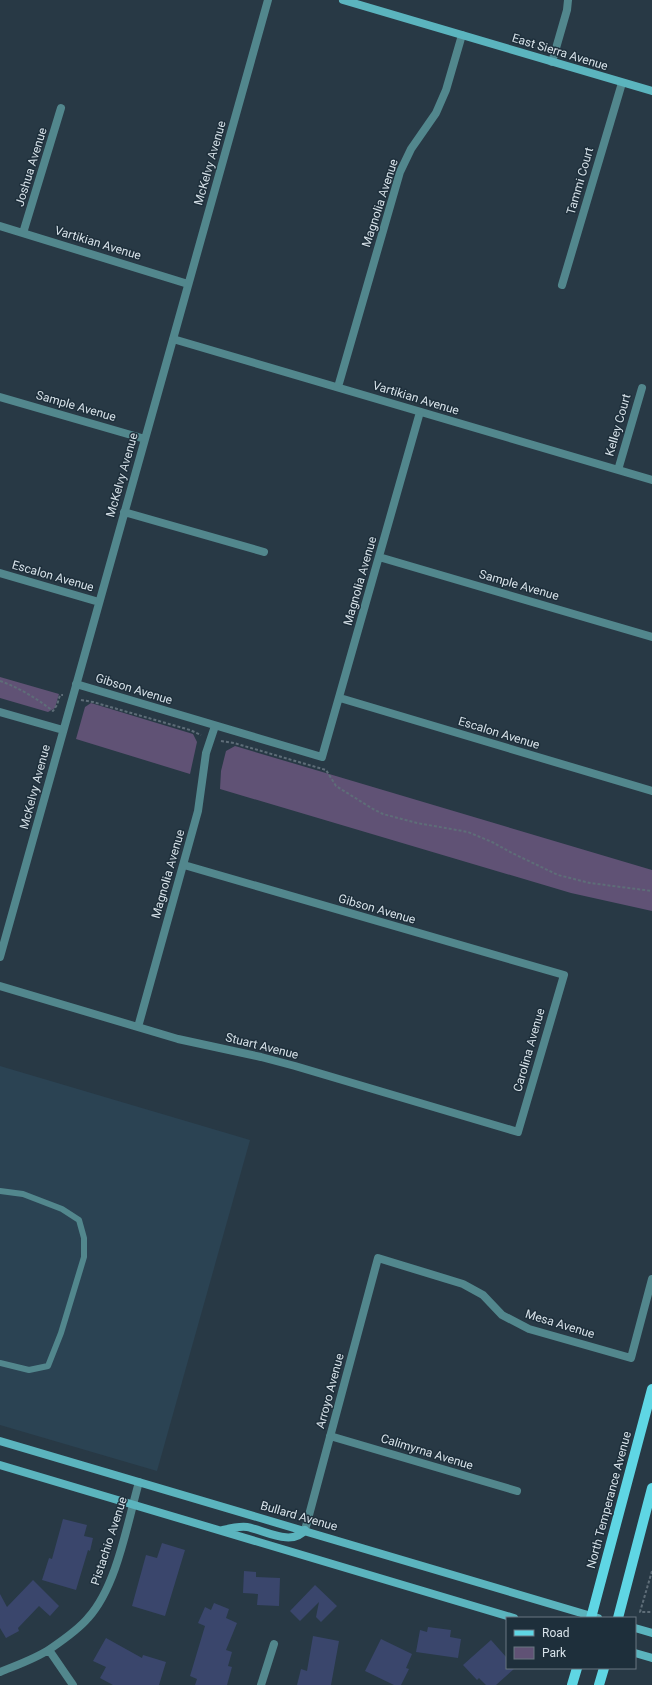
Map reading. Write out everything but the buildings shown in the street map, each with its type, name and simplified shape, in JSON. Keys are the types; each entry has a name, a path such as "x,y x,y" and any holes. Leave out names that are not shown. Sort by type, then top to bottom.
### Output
{"main road":[{"name":"East Sierra Avenue","path":"343,0 652,92"},
{"name":"North Temperance Avenue","path":"593,1617 652,1389"},
{"name":"Bullard Avenue","path":"0,1441 305,1530 593,1617"},
{"path":"0,1465 511,1617"},
{"path":"618,1617 652,1488"},
{"path":"222,1530 235,1527 246,1527 290,1538 298,1536 305,1530"},
{"path":"636,1628 652,1633"},
{"path":"636,1653 652,1658"},
{"path":"572,1685 577,1669"},
{"path":"599,1685 604,1669"}],"street":[{"name":"McKelvy Avenue","path":"0,957 268,0"},
{"path":"552,62 567,10 568,0"},
{"name":"Magnolia Avenue","path":"338,387 400,172 411,150 436,113 446,90 462,35"},
{"name":"Tammi Court","path":"562,285 622,83"},
{"name":"Joshua Avenue","path":"23,233 61,108"},
{"name":"Vartikian Avenue","path":"0,226 188,284"},
{"name":"Vartikian Avenue","path":"173,339 652,480"},
{"name":"Kelley Court","path":"618,470 642,388"},
{"name":"Sample Avenue","path":"0,396 145,439"},
{"name":"Magnolia Avenue","path":"322,757 420,412"},
{"path":"124,512 264,552"},
{"name":"Sample Avenue","path":"379,557 652,637"},
{"name":"Escalon Avenue","path":"0,573 99,602"},
{"name":"Gibson Avenue","path":"76,684 322,757"},
{"name":"Escalon Avenue","path":"340,698 652,791"},
{"path":"0,712 63,730"},
{"name":"Magnolia Avenue","path":"138,1027 198,811 203,770 215,726"},
{"name":"Gibson Avenue","path":"184,865 564,975"},
{"name":"Carolina Avenue","path":"518,1132 564,975"},
{"name":"Stuart Avenue","path":"0,986 178,1039 275,1060 518,1132"},
{"name":"Mesa Avenue","path":"378,1258 463,1284 483,1295 502,1315 529,1329 632,1358 652,1279"},
{"name":"Arroyo Avenue","path":"305,1530 378,1258"},
{"name":"Calimyrna Avenue","path":"330,1436 517,1491"},
{"name":"Pistachio Avenue","path":"0,1672 49,1650 72,1633 88,1618 103,1597 113,1576 139,1482"},
{"path":"261,1685 274,1644"},
{"path":"49,1650 66,1678 73,1685"}],"lane":[{"path":"0,1191 23,1194 62,1209 79,1220 84,1238 84,1257 61,1333 48,1366 29,1370 0,1362"}],"path":[{"path":"0,681 35,696 53,711 57,705 60,695 93,702 190,730 197,734 234,743 326,770 336,786 373,810 394,817 468,832 492,842 558,875 590,883 652,891"},
{"path":"652,1571 640,1612 652,1612"}],"shaded area":[{"path":"0,1066 250,1140 157,1471 0,1425"}],"green space":[{"path":"0,677 59,694 55,708 48,712 0,698"},
{"path":"91,703 193,734 197,742 190,774 76,739 85,707"},
{"path":"235,746 652,870 652,911 571,893 220,789 221,771 226,751"}]}
